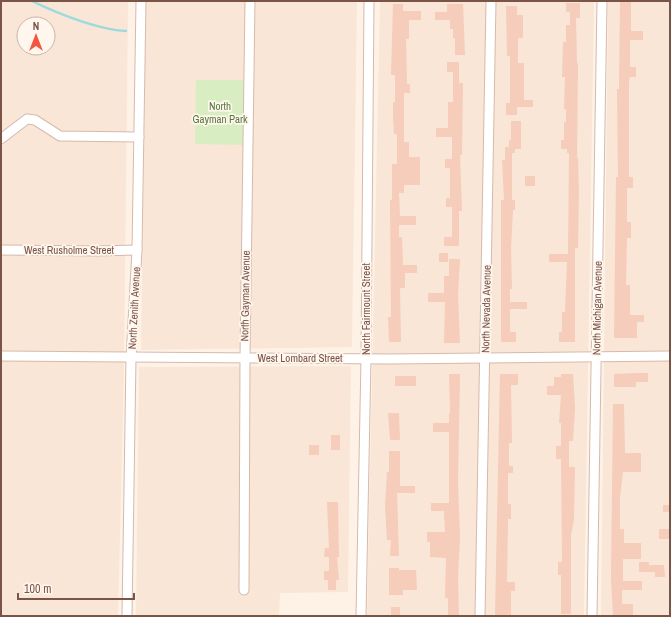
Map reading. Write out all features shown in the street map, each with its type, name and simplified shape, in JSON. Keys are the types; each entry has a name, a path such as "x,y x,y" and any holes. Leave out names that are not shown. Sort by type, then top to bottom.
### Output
{"street":[{"name":"North Zenith Avenue","path":"127,616 131,358 137,250 141,1"},
{"name":"North Gayman Avenue","path":"244,590 245,358 250,1"},
{"name":"North Fairmount Street","path":"361,616 366,358 369,1"},
{"name":"North Nevada Avenue","path":"480,616 491,1"},
{"name":"North Michigan Avenue","path":"592,616 602,1"},
{"path":"1,139 27,119 35,120 60,136 139,136"},
{"name":"West Rusholme Street","path":"1,250 96,252 137,250"},
{"name":"West Lombard Street","path":"1,356 131,358 485,358 670,356"}],"shaded area":[{"path":"1,1 128,1 124,368 118,616 1,616"},
{"path":"146,1 357,1 352,347 141,350"},
{"path":"380,1 594,1 584,616 367,616"},
{"path":"608,1 670,1 670,616 601,616"},
{"path":"351,366 348,592 280,593 279,616 136,616 139,367"}],"green space":[{"name":"North Gayman Park","path":"196,80 245,80 243,145 195,144"}],"building":[{"path":"620,1 631,1 631,31 643,31 643,40 630,40 630,67 636,67 636,77 630,77 629,81 629,177 633,177 633,188 627,188 627,222 631,222 631,238 627,238 626,285 630,285 630,315 644,315 644,322 637,322 637,338 614,338 616,177 618,177 617,89 619,89"},
{"path":"566,3 580,3 580,18 576,18 578,63 577,158 579,190 578,248 575,248 575,342 559,342 559,332 562,332 562,312 565,312 567,262 549,262 549,254 568,254 569,153 567,153 567,149 561,149 561,140 564,140 564,122 566,122 566,109 564,109 565,77 562,77 563,42 566,42 566,25 570,25 570,12 566,12"},
{"path":"393,4 403,4 403,11 421,11 421,20 409,20 409,39 406,39 407,84 410,84 410,93 404,93 404,142 409,142 409,157 420,157 420,185 404,185 404,193 399,193 400,216 416,216 416,225 399,225 399,237 402,237 403,265 417,265 417,273 405,273 405,288 400,288 401,342 389,342 388,317 391,317 390,200 392,200 392,164 397,164 397,134 394,134 393,116 393,102 395,102 395,75 391,75"},
{"path":"447,4 463,4 465,55 455,55 455,38 453,38 453,29 450,29 450,20 435,20 435,12 447,12"},
{"path":"506,6 517,6 517,15 523,15 523,38 518,38 518,63 524,63 524,100 533,100 533,107 517,107 517,115 506,115 506,103 510,103 510,56 507,56"},
{"path":"447,62 459,62 459,83 463,83 462,155 460,155 462,211 459,211 459,246 444,246 444,237 452,237 452,207 446,207 446,198 450,198 450,168 445,168 445,159 452,159 452,137 436,137 436,128 448,128 448,102 453,102 453,72 447,72"},
{"path":"511,121 521,121 521,149 515,149 515,153 512,153 512,200 515,200 515,210 513,210 511,248 512,289 510,289 510,302 527,302 527,309 510,309 510,332 516,332 516,342 501,342 501,200 504,200 502,160 505,160 505,147 509,147 509,140 511,140"},
{"path":"525,176 535,176 535,186 525,186"},
{"path":"439,253 448,253 448,262 439,262"},
{"path":"449,259 460,259 458,296 460,343 444,343 445,302 428,302 428,293 444,293 444,276 449,276"},
{"path":"648,373 648,382 636,382 636,387 614,387 614,374"},
{"path":"449,374 460,374 458,482 460,537 458,577 459,616 448,616 448,598 445,598 446,558 430,557 430,542 427,542 427,532 445,532 444,511 431,511 431,503 449,503 449,432 433,432 433,423 449,423"},
{"path":"500,374 518,374 518,385 511,385 512,443 509,443 509,466 513,466 513,473 508,473 508,504 511,504 511,519 508,519 507,582 515,582 515,591 511,591 511,616 495,616"},
{"path":"561,374 573,374 575,408 573,441 569,441 569,467 575,467 574,519 571,535 571,614 561,614 561,575 558,575 558,562 562,562 561,459 556,459 556,446 561,446 561,423 559,423 561,395 547,395 547,386 554,386 554,377 561,377"},
{"path":"395,376 416,376 416,386 395,386"},
{"path":"613,404 624,404 625,453 641,453 641,472 623,472 620,497 620,529 624,529 624,543 641,543 641,559 623,559 623,581 642,581 642,590 622,590 622,604 633,604 633,616 613,616 611,578"},
{"path":"388,413 399,413 400,440 390,440"},
{"path":"331,435 340,435 340,450 331,450"},
{"path":"309,445 319,445 319,455 309,455"},
{"path":"389,451 400,451 400,486 415,486 415,493 397,493 399,556 390,556 391,540 387,540 385,506 387,472 389,472"},
{"path":"327,502 338,502 339,557 337,557 339,580 336,580 336,590 328,590 328,580 324,580 324,571 329,571 329,557 324,557 325,548 329,548"},
{"path":"663,505 670,505 670,512 663,512"},
{"path":"659,529 670,529 670,539 659,539"},
{"path":"639,562 649,562 649,565 664,565 665,577 655,577 655,572 639,572"},
{"path":"389,568 399,568 399,570 416,570 417,590 403,590 403,595 389,595"},
{"path":"391,607 400,607 400,616 391,616"}],"waterway":[{"path":"32,1 65,16 103,28 126,31"}]}
